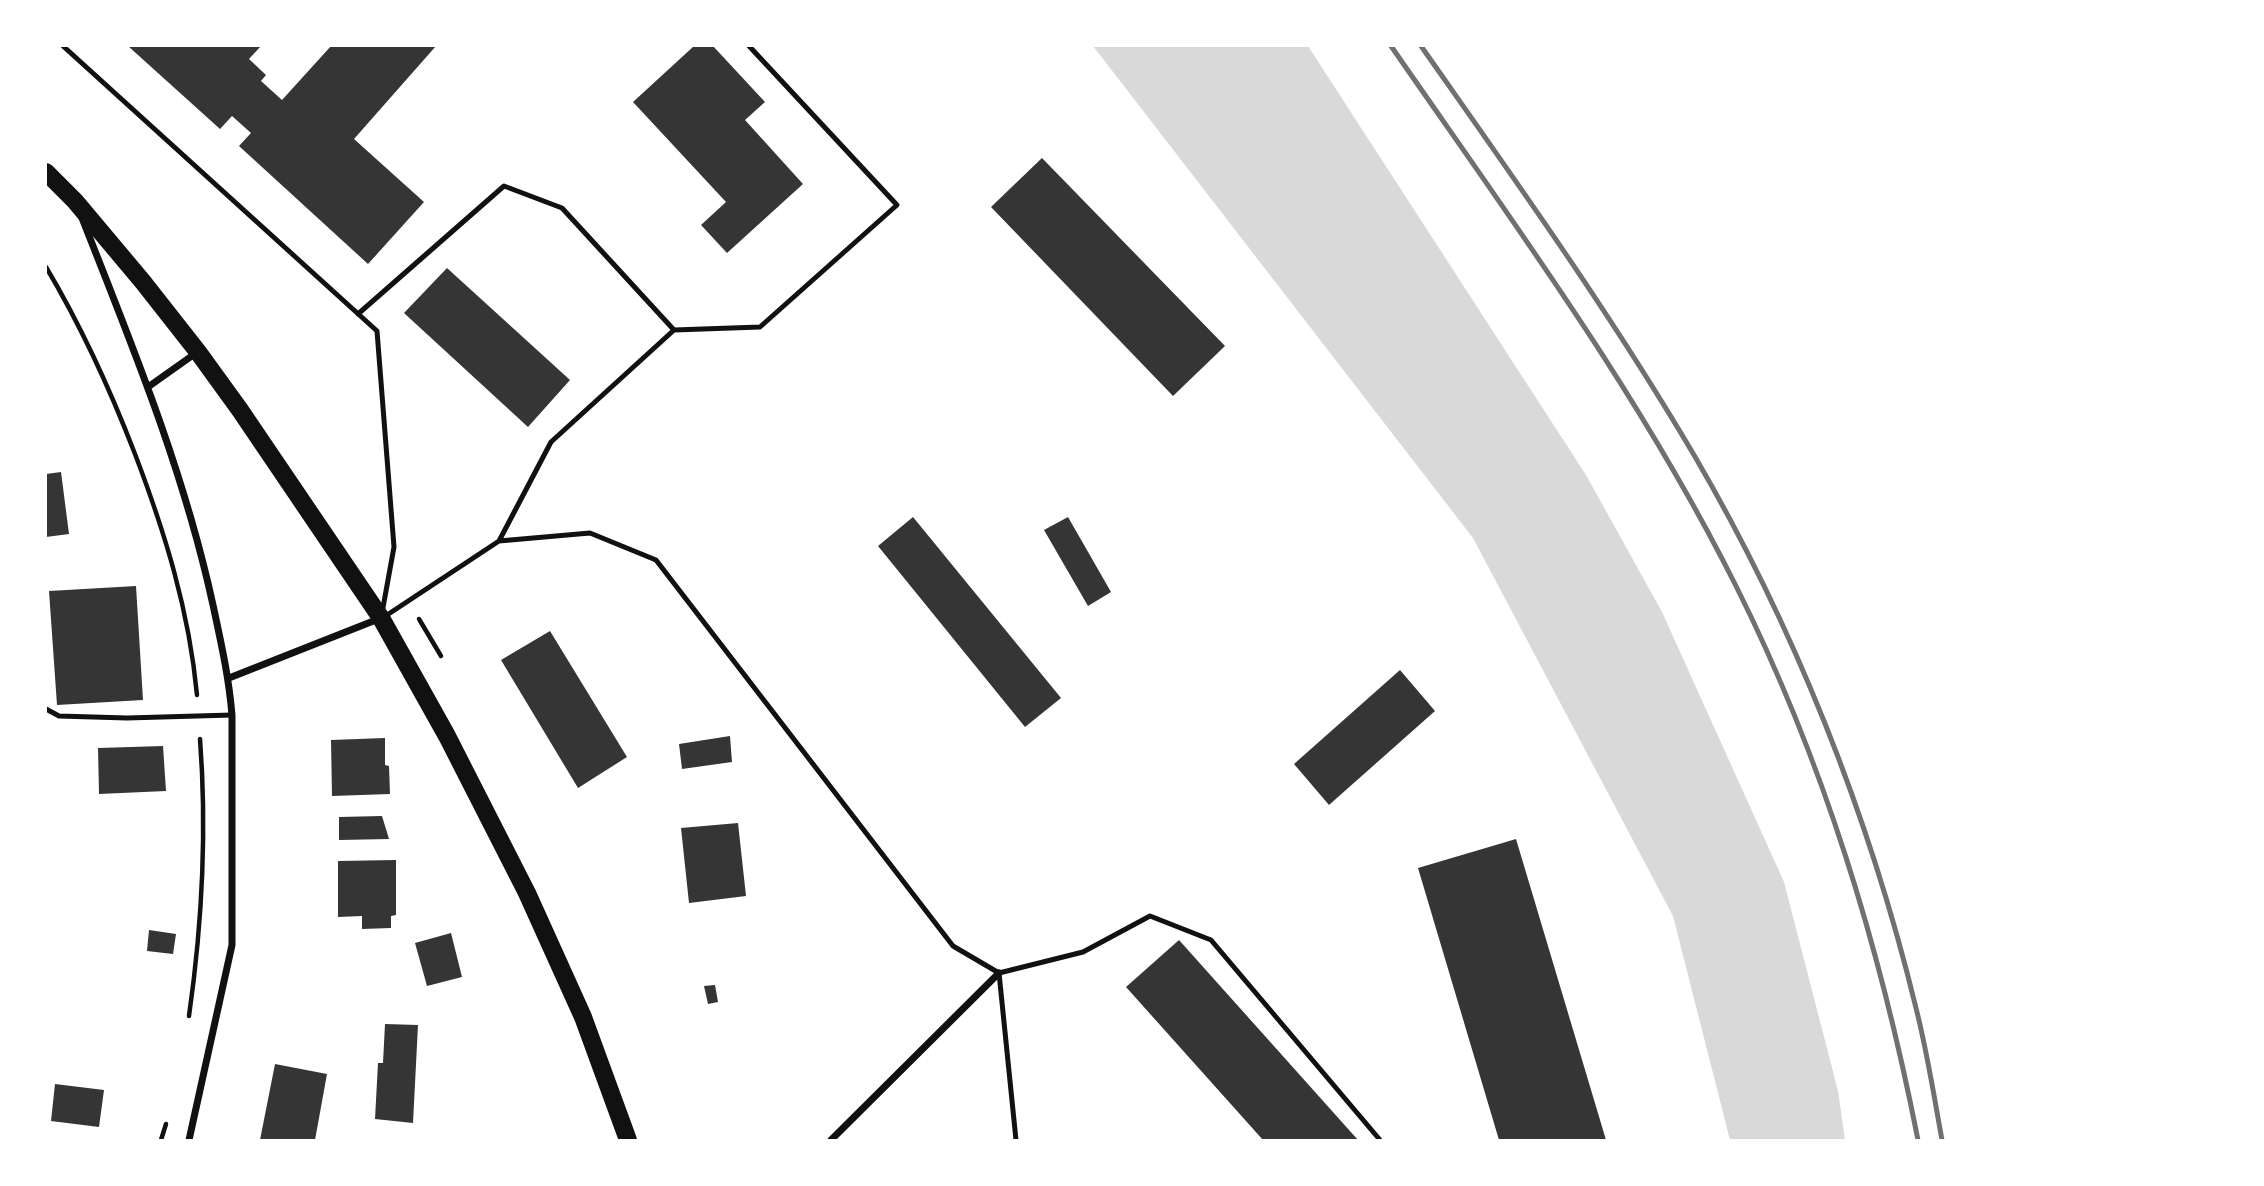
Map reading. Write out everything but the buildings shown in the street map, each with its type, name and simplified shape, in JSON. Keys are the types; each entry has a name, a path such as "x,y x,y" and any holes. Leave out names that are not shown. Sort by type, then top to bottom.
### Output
{"main road":[{"path":"46,172 75,201 144,282 198,352 381,618 447,736 527,892 583,1017 628,1140"}],"street":[{"path":"75,201 148,387 203,560 229,678 232,715 232,945 189,1140"},
{"path":"148,387 198,352"},
{"path":"229,678 381,618"},
{"path":"831,1140 999,973"}],"lane":[{"path":"63,46 377,331 394,547 381,618"},
{"path":"499,541 551,442 674,330 760,327 897,205 749,46"},
{"path":"358,314 504,186 562,208 674,330"},
{"path":"381,618 499,541 590,533 656,560 953,946 999,973 1083,952 1150,916 1211,940 1380,1140"},
{"path":"46,709 59,716 127,718 232,715"},
{"path":"999,973 1016,1140"}],"path":[{"path":"408,600 440,656"}],"shaded area":[{"path":"1093,46 1308,46 1586,475 1662,612 1784,882 1838,1091 1845,1140 1730,1140 1673,916 1473,538"}],"railway":[{"path":"1391,46 1617,377 1699,515 1768,652 1822,788 1846,857 1886,997 1918,1140"},
{"path":"1421,46 1630,350 1694,455 1764,586 1825,723 1876,864 1920,1024 1942,1140"}]}
